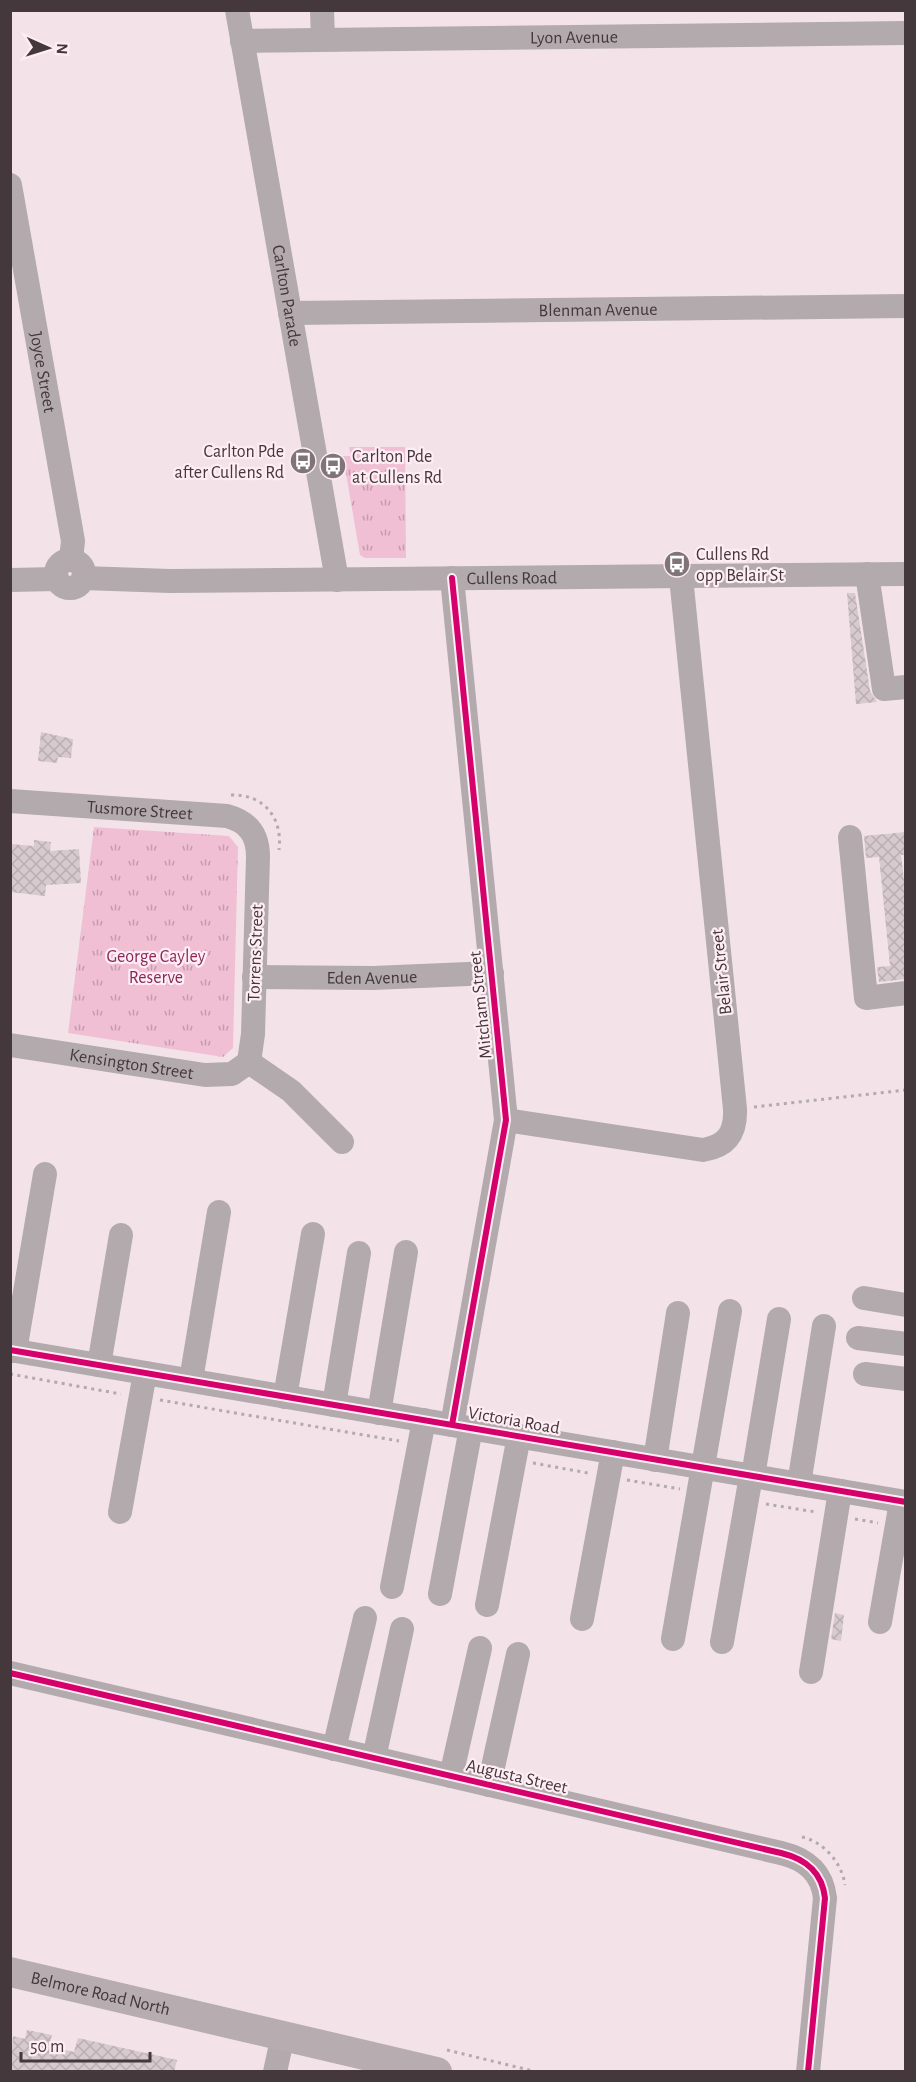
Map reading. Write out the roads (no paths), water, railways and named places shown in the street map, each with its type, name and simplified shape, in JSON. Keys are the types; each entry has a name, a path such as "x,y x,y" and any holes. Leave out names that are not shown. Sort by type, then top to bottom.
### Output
{"main road":[{"name":"Belmore Road North","path":"10,1972 437,2072"}],"street":[{"name":"Carlton Parade","path":"237,10 337,580"},
{"path":"322,10 323,39"},
{"name":"Lyon Avenue","path":"242,41 906,33"},
{"name":"Joyce Street","path":"10,185 19,284 73,541 70,572"},
{"name":"Blenman Avenue","path":"290,313 906,306"},
{"name":"Cullens Road","path":"10,580 70,572 337,580 906,574"},
{"path":"867,574 884,689 906,687"},
{"name":"Belair Street","path":"506,1120 703,1150 725,1143 732,1134 735,1109 681,577"},
{"name":"Mitcham Street","path":"440,1594 506,1120 452,578"},
{"name":"Tusmore Street","path":"10,801 227,816 247,824 268,849"},
{"path":"850,837 866,998 906,993"},
{"name":"Torrens Street","path":"249,1062 268,849"},
{"name":"Eden Avenue","path":"255,977 373,978 492,973"},
{"name":"Kensington Street","path":"10,1045 219,1076 232,1074 249,1062"},
{"path":"249,1062 291,1091 342,1142"},
{"path":"10,1317 38,1182 13,1350"},
{"path":"190,1380 219,1212"},
{"path":"285,1397 313,1234"},
{"path":"99,1365 121,1235"},
{"path":"379,1413 406,1252"},
{"path":"333,1405 359,1253"},
{"path":"864,1298 906,1305"},
{"path":"673,1639 705,1468 730,1311"},
{"path":"655,1460 678,1312"},
{"path":"722,1642 779,1319"},
{"path":"799,1484 824,1326"},
{"path":"858,1338 906,1344"},
{"name":"Victoria Road","path":"13,1350 903,1502"},
{"path":"120,1512 145,1373"},
{"path":"865,1374 906,1379"},
{"path":"392,1587 424,1420"},
{"path":"493,1600 524,1437"},
{"path":"582,1619 613,1452"},
{"path":"811,1671 840,1491"},
{"path":"880,1622 903,1502"},
{"path":"334,1749 365,1618"},
{"path":"374,1758 402,1629"},
{"path":"451,1776 480,1648"},
{"path":"489,1785 518,1654"},
{"name":"Augusta Street","path":"10,1673 805,1861 820,1879 825,1898 808,2072"},
{"path":"275,2072 283,2035"}],"place":[{"name":"Carlton Pde after Cullens Rd","path":"303,461"},
{"name":"Carlton Pde at Cullens Rd","path":"333,466"},
{"name":"Cullens Rd opp Belair St","path":"677,564"}],"park label":[{"name":"George Cayley Reserve","path":"156,966"}]}
